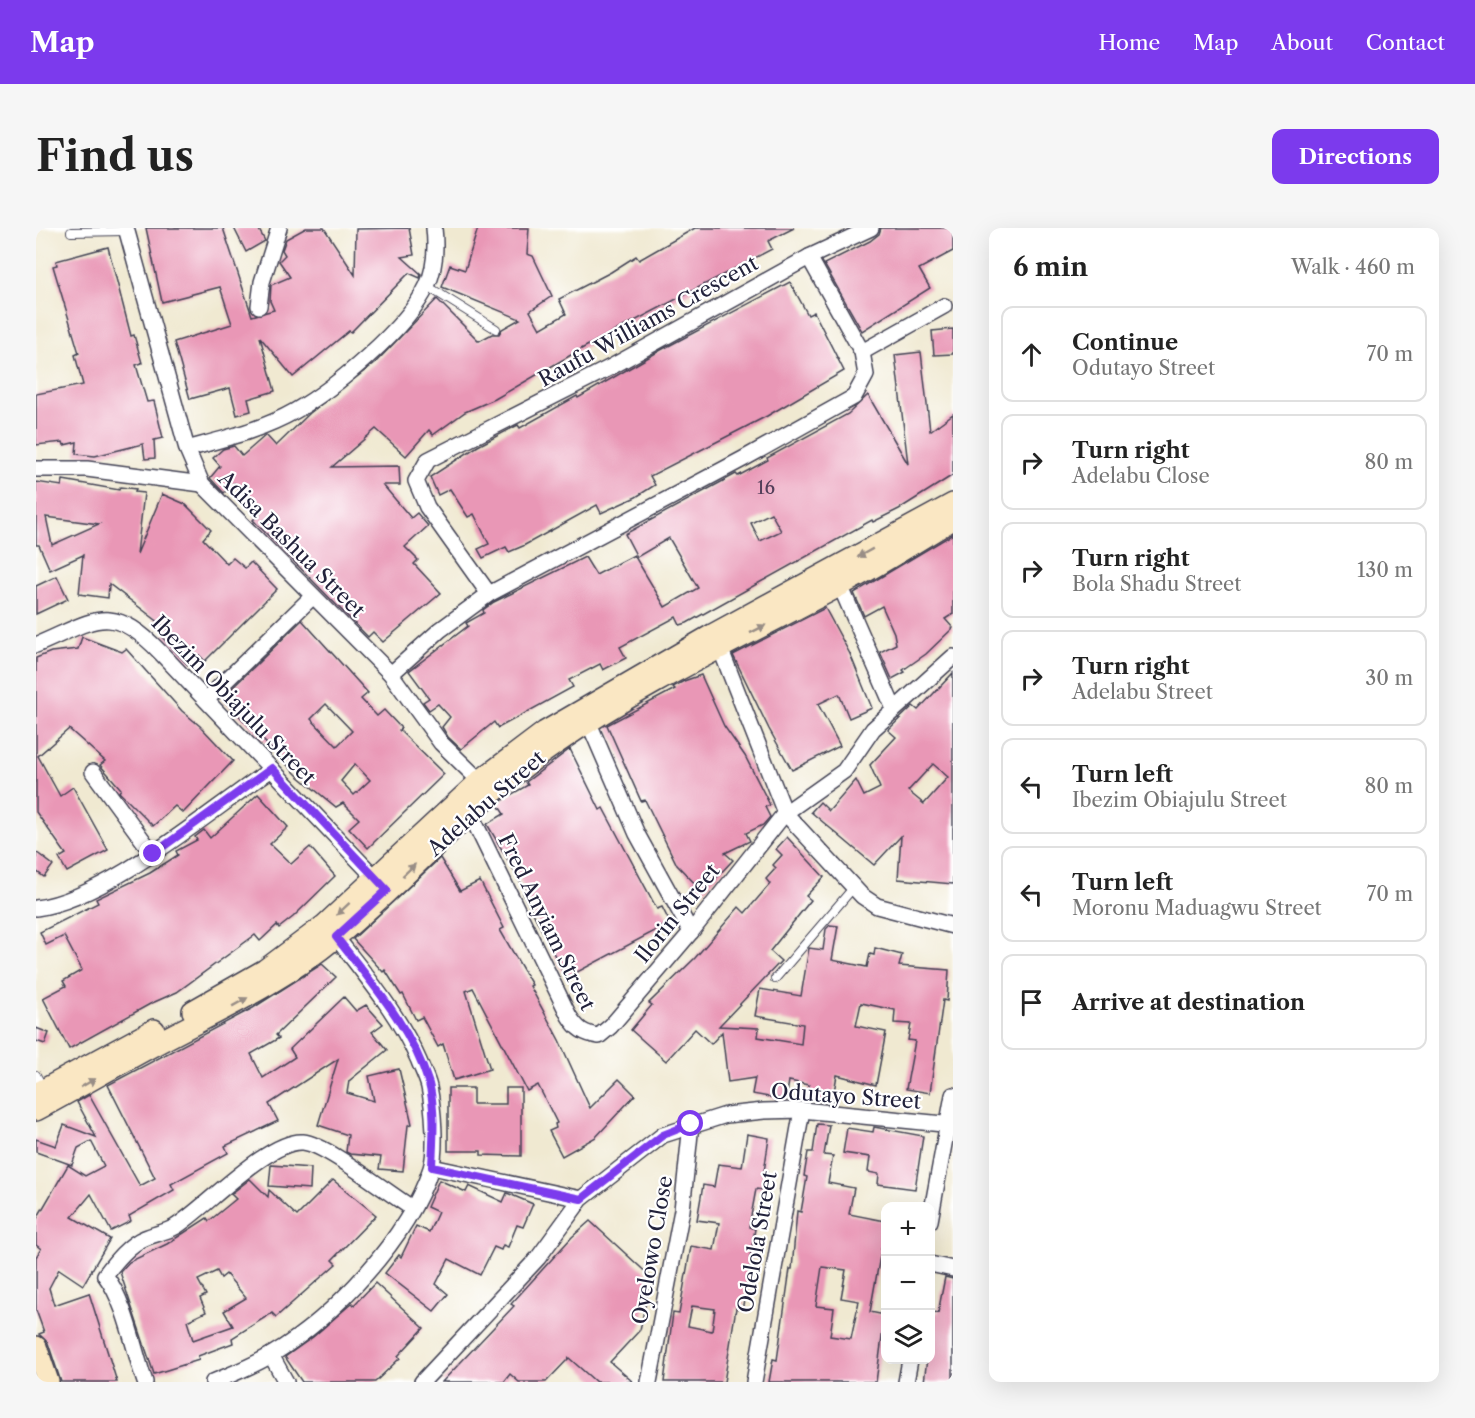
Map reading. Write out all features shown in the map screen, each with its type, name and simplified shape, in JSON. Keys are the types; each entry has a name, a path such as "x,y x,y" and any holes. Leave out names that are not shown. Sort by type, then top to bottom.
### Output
{"main road":[{"name":"Adelabu Street","path":"837,578 953,504"},
{"name":"Adelabu Street","path":"36,1110 150,1047 241,1002 290,971 336,937 382,884 486,787 553,745 586,715 718,641 953,519"},
{"name":"Adelabu Street","path":"38,1086 265,970 382,884 470,813 486,787"},
{"path":"36,1347 48,1382"}],"street":[{"path":"259,306 262,282 279,228"},
{"path":"187,449 254,429 293,412 320,396 393,331 427,286 436,243 434,228"},
{"path":"391,674 440,630 489,594 733,465 854,397 866,375 862,352 809,257 871,228"},
{"name":"Adisa Bashua Street","path":"126,229 187,449 202,484 391,674 441,744 486,787"},
{"name":"Raufu Williams Crescent","path":"489,594 427,507 416,481 428,460 611,367 809,257"},
{"path":"862,352 944,306"},
{"path":"36,470 87,469 202,484"},
{"path":"837,578 894,709"},
{"path":"206,700 313,596"},
{"name":"Ibezim Obiajulu Street","path":"36,645 92,621 114,619 128,624 143,634 382,884"},
{"path":"718,641 785,813 854,887 877,906 953,926"},
{"name":"Ilorin Street","path":"599,1036 611,1026 691,932 785,813 844,771 873,729 953,657"},
{"path":"586,715 637,834 691,932"},
{"path":"36,908 58,905 153,854 272,768"},
{"path":"93,772 153,854"},
{"name":"Fred Anyiam Street","path":"470,813 569,1016 577,1028 586,1034 599,1036"},
{"path":"213,1382 271,1355 326,1314 358,1283 388,1248 412,1208 432,1167 433,1124 429,1085 408,1035 379,992 336,937"},
{"path":"934,1202 951,1124 953,1095"},
{"name":"Odutayo Street","path":"422,1382 538,1258 581,1199 663,1135 691,1124 726,1115 802,1110 951,1124"},
{"name":"Odelola Street","path":"753,1382 802,1110"},
{"name":"Oyelowo Close","path":"649,1382 682,1210 691,1124"},
{"path":"145,1382 121,1310 118,1293 105,1275 116,1261 141,1239 174,1228 246,1169 292,1144 302,1142 336,1158 412,1208"},
{"path":"432,1167 581,1199"},
{"path":"935,1265 953,1269"},
{"path":"271,1355 286,1382"},
{"path":"906,1382 909,1364"}],"lane":[{"path":"71,232 126,229"},
{"path":"427,286 496,329"},
{"path":"775,979 854,887"}],"building":[{"path":"146,228 223,228 252,316 274,310 270,301 271,285 290,277 279,261 285,255 282,250 286,239 306,228 324,228 355,275 356,229 409,228 414,255 402,257 421,274 420,278 409,273 351,332 349,331 293,377 260,337 275,391 248,399 251,411 237,415 230,388 190,399 174,342 232,324 220,287 162,302"},
{"path":"234,228 258,228 265,241 246,252"},
{"path":"478,228 529,228 527,254 533,256 552,296 530,311 540,329 566,314 559,299 636,256 639,260 695,228 794,228 768,241 772,249 583,348 495,399 465,412 433,435 429,430 406,456 376,429 332,467 399,466 400,485 383,485 411,518 417,513 428,526 405,547 418,560 414,564 441,593 383,642 373,632 368,637 253,520 260,513 234,483 224,493 210,478 220,466 213,458 223,449 234,446 242,456 266,435 276,446 310,413 375,363 437,299 479,341 492,334 499,334 502,329 520,319 442,287 450,265 465,270"},
{"path":"881,228 953,228 953,251 919,269 930,288 862,331 824,264 870,241 879,234"},
{"path":"108,247 131,336 134,335 142,363 136,365 147,402 154,401 163,438 154,440 155,458 145,459 143,444 95,456 76,454 77,442 64,445 63,442 36,445 36,394 83,385 75,355 79,353 53,266 57,265 56,261"},
{"path":"790,282 808,315 814,312 844,371 767,416 650,476 655,485 636,497 601,513 597,505 523,546 509,552 506,547 483,558 478,549 489,544 474,514 468,517 450,489 438,495 430,477 478,446 518,425 520,428 577,396 578,398 661,350"},
{"path":"953,329 953,354 934,355 932,331"},
{"path":"921,352 930,431 953,414 953,475 899,509 873,522 872,520 687,623 680,625 676,617 620,647 626,658 603,670 600,664 569,680 573,687 498,728 494,722 461,749 448,737 442,727 450,717 438,704 429,710 423,702 429,698 409,671 468,626 466,623 484,613 483,610 494,602 585,557 596,575 634,555 665,607 698,588 669,538 637,557 625,534 736,474 738,476 768,460 767,458 848,414 868,395 908,464 895,355","holes":["771,513 781,531 760,541 751,523"]},
{"path":"63,480 119,490 120,487 136,489 135,492 144,493 137,554 162,494 185,504 211,530 203,539 227,564 233,558 245,568 251,562 277,589 205,661 199,655 188,665 162,637 169,630 109,584 108,598 79,594 83,555 50,570 39,545 36,545 36,482 62,486","holes":["46,517 99,524 52,545"]},
{"path":"953,534 953,614 945,619 953,628 926,654 903,670 905,672 892,679 880,652 896,644 894,633 882,606 864,616 854,593"},
{"path":"57,576 68,599 36,614 36,586"},
{"path":"825,608 850,654 872,708 849,718 839,694 818,704 840,746 792,770 733,655"},
{"path":"302,620 368,693 361,699 377,716 384,710 401,728 399,730 444,774 368,848 349,828 359,819 343,803 336,807 298,776 222,698","holes":["326,704 352,731 337,746 311,719","355,764 370,780 354,795 341,781"]},
{"path":"82,637 122,652 126,649 182,711 200,726 233,761 183,813 175,806 153,826 119,792 121,789 100,765 105,761 69,729 38,756 60,796 73,787 108,850 67,872 59,858 66,854 36,812 36,658 51,652 78,649"},
{"path":"953,673 953,884 898,879 901,836 874,865 811,812 820,802 829,811 856,780 864,796 880,788 870,765 896,737 888,730 913,706 918,710","holes":["933,764 948,777 924,804 908,791"]},
{"path":"701,675 724,726 745,756 770,805 765,807 770,817 763,825 746,833 750,841 725,853 733,860 703,892 677,865 645,800 641,801 607,725 675,689 673,687 684,681"},
{"path":"570,749 600,810 603,808 657,909 662,907 670,923 566,978 523,893 526,891 487,824 504,814 498,805 505,798 528,785 526,782"},
{"path":"258,794 288,827 270,844 291,864 310,847 335,876 293,917 279,928 277,925 260,941 255,935 177,992 150,1004 69,1049 43,998 66,986 63,981 82,970 64,936 46,945 40,932 98,903 96,899 150,873 178,855 176,851 197,840 195,837 204,830 210,838"},
{"path":"787,837 824,877 806,896 811,900 770,951 781,961 719,1026 759,1028 758,1037 801,1044 803,1024 755,1016 760,989 801,996 809,948 823,950 826,929 830,925 838,926 832,960 867,967 870,954 874,955 875,948 902,955 899,966 949,970 947,1001 943,1000 930,1093 906,1089 915,1041 908,1040 911,1024 894,1023 895,1010 861,1003 856,1026 886,1032 876,1085 837,1075 832,1103 807,1099 809,1085 789,1081 786,1100 752,1094 755,1078 728,1082 722,1032 711,1044 695,1029 666,1061 631,1030 652,1005 649,1003 695,958 739,907 745,913 770,884 766,879 776,868 773,865 782,855 776,849"},
{"path":"36,852 53,865 44,877 36,871"},
{"path":"440,858 460,891 480,881 504,928 500,930 532,985 530,986 559,1040 590,1108 619,1079 635,1095 596,1137 562,1156 549,1131 556,1128 557,1123 538,1085 527,1091 473,988 466,991 490,1069 454,1080 443,1044 438,1047 422,1017 416,1020 403,994 401,995 385,970 383,972 353,939"},
{"path":"322,964 336,977 276,1035 279,1038 251,1054 263,1078 295,1057 290,1049 344,997 356,1011 366,1005 383,1024 372,1032 387,1050 349,1081 347,1093 374,1101 369,1076 399,1069 412,1124 408,1125 403,1171 379,1169 381,1157 346,1152 348,1135 318,1125 338,1059 269,1104 278,1121 225,1146 228,1153 171,1184 174,1190 129,1216 131,1221 111,1231 91,1194 72,1217 110,1239 83,1285 59,1269 49,1288 54,1305 89,1293 117,1382 61,1382 48,1343 39,1334 44,1332 36,1310 36,1257 41,1249 36,1245 36,1220 68,1165 85,1176 104,1166 91,1141 78,1148 72,1165 36,1152 36,1139 56,1146 64,1125 96,1137 77,1102 89,1095 140,1186 155,1178 108,1085 253,1008"},
{"path":"36,1028 49,1033 45,1044 36,1041"},
{"path":"448,1088 473,1088 473,1104 506,1104 506,1088 521,1088 521,1156 481,1155 481,1151 448,1151"},
{"path":"817,1124 829,1125 824,1155 833,1156 828,1183 854,1188 849,1214 881,1220 881,1251 870,1312 881,1314 881,1345 876,1382 769,1382 773,1359 777,1360 790,1269 792,1269 797,1211 801,1212 807,1177 804,1176 808,1152 813,1152","holes":["822,1267 846,1270 841,1298 859,1301 851,1339 830,1336 834,1308 816,1306"]},
{"path":"874,1127 923,1136 915,1189 878,1184 879,1174 868,1172 870,1157 843,1153 847,1128 873,1132"},
{"path":"747,1134 769,1138 764,1190 756,1189 749,1227 755,1229 750,1258 752,1259 742,1310 736,1308 724,1382 664,1382 673,1313 679,1314 691,1246 714,1250 719,1223 697,1220 703,1185 714,1187 718,1164 742,1167","holes":["692,1306 715,1309 712,1331 688,1326"]},
{"path":"271,1165 311,1168 310,1189 269,1186"},
{"path":"250,1179 268,1197 269,1190 297,1216 333,1180 376,1215 332,1260 336,1264 276,1317 272,1313 232,1338 233,1343 198,1356 199,1360 154,1374 120,1272 129,1262 167,1244 207,1218 209,1221 236,1199 231,1194","holes":["217,1271 221,1278 226,1274 246,1298 224,1311 233,1326 193,1340 187,1321 206,1312 200,1298 206,1295 198,1280"]},
{"path":"439,1180 466,1192 469,1186 503,1202 507,1193 533,1204 523,1227 517,1225 508,1247 503,1245 501,1250 494,1247 480,1275 449,1259 436,1284 448,1294 434,1311 385,1273 399,1255 401,1257 416,1226 429,1232 438,1212 427,1207"},
{"path":"590,1221 651,1277 640,1330 610,1362 633,1382 596,1382 569,1358 546,1382 519,1382 510,1374 504,1382 442,1382 514,1306 511,1304 572,1237"},
{"path":"945,1277 953,1279 953,1382 924,1382 926,1364 935,1364 935,1312 938,1313"},
{"path":"375,1283 424,1328 398,1356 400,1358 375,1382 302,1382 285,1357 313,1337 352,1303 354,1305"}],"route":[{"path":"153,854 272,768 387,890 336,937 379,992 408,1035 429,1085 433,1124 432,1167 581,1199 663,1135 691,1124"}]}
